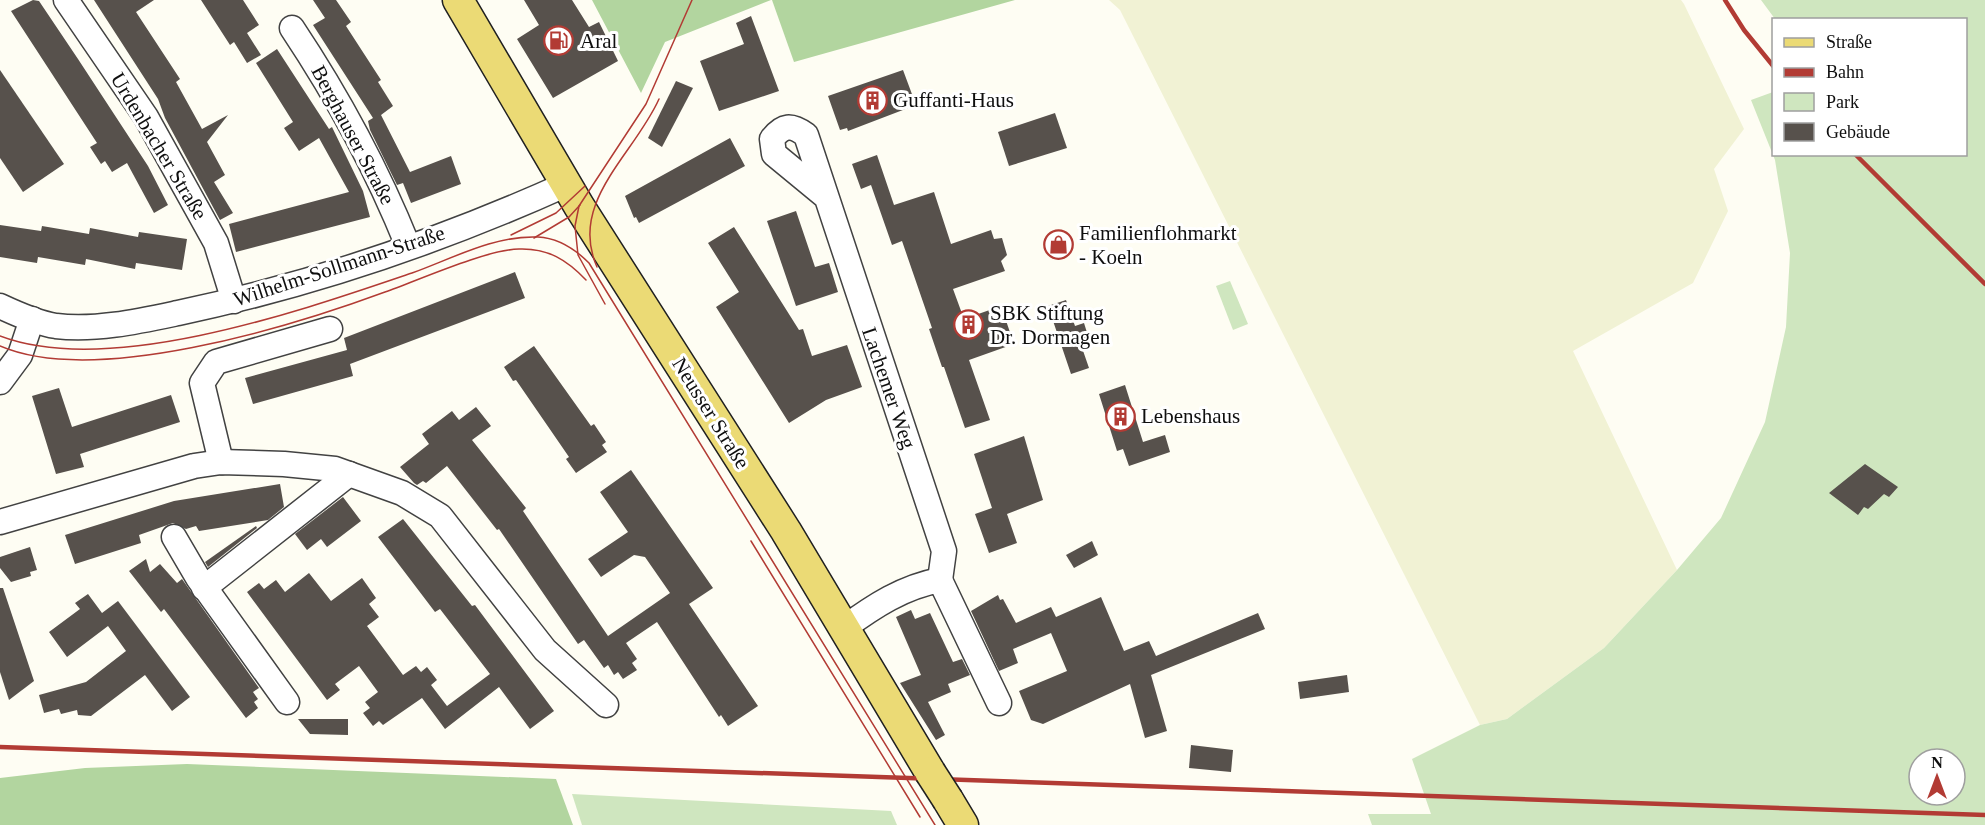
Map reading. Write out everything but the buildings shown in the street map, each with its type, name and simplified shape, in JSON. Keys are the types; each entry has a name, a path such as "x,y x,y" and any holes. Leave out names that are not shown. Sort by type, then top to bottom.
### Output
{"main road":[{"name":"Neusser Straße","path":"458,0 567,184 786,531 956,813"}],"street":[{"name":"Urdenbacher Straße","path":"66,0 158,138 216,243 234,301"},
{"name":"Berghauser Straße","path":"292,28 328,83 358,137 408,246"},
{"name":"Wilhelm-Sollmann-Straße","path":"2,310 56,326 92,326 148,319 234,301 318,278 524,204 567,184"},
{"name":"Lachemer Weg","path":"825,196 945,551 940,580"},
{"path":"0,382 20,355 32,319"},
{"path":"221,462 202,383 216,362 330,329"},
{"path":"0,522 174,471 221,462 284,464 335,469 402,493 440,516 545,650 606,705"},
{"path":"204,588 349,474"},
{"path":"174,537 181,554 204,588 287,702"},
{"path":"844,628 898,592 915,585 940,580 999,703"}],"green space":[{"path":"592,0 771,0 665,42 641,93"},
{"path":"772,0 1015,0 794,62"},
{"path":"1109,0 1681,0 1684,4 1744,129 1714,169 1728,211 1693,283 1573,351 1677,570 1604,648 1507,719 1480,725 1120,10"},
{"path":"1761,0 1985,0 1985,825 1372,825 1368,814 1431,814 1412,759 1480,725 1507,719 1604,648 1677,570 1721,518 1765,422 1786,327 1790,253 1773,156 1967,156 1967,18 1774,18"},
{"path":"1772,92 1772,152 1751,100"},
{"path":"1230,281 1248,324 1233,330 1216,286"},
{"path":"187,764 556,779 573,825 0,825 0,778 85,768"},
{"path":"572,794 891,811 897,825 582,825"}],"tram line":[{"path":"605,304 578,255 575,226 579,206 646,104 692,0"},
{"path":"597,267 590,243 591,221 597,200 659,99"},
{"path":"511,235 556,213 585,186"},
{"path":"534,238 569,217 580,205"},
{"path":"0,336 45,347 95,349 150,344 206,334 263,320 412,273 474,249 506,240 538,237 566,245 589,263 935,825"},
{"path":"0,346 40,357 87,360 139,356 192,348 298,321 488,254 519,249 548,253 564,261 586,280"},
{"path":"751,541 920,817"}],"railway":[{"path":"1725,0 1744,30 1772,65"},
{"path":"1857,156 1985,284"},
{"path":"0,747 1985,815"}],"place":[{"name":"Aral","path":"559,41"},
{"name":"Guffanti-Haus","path":"872,100"},
{"name":"Familienflohmarkt - Koeln","path":"1058,245"},
{"name":"SBK Stiftung Dr. Dormagen","path":"969,325"},
{"name":"Lebenshaus","path":"1120,416"}]}
